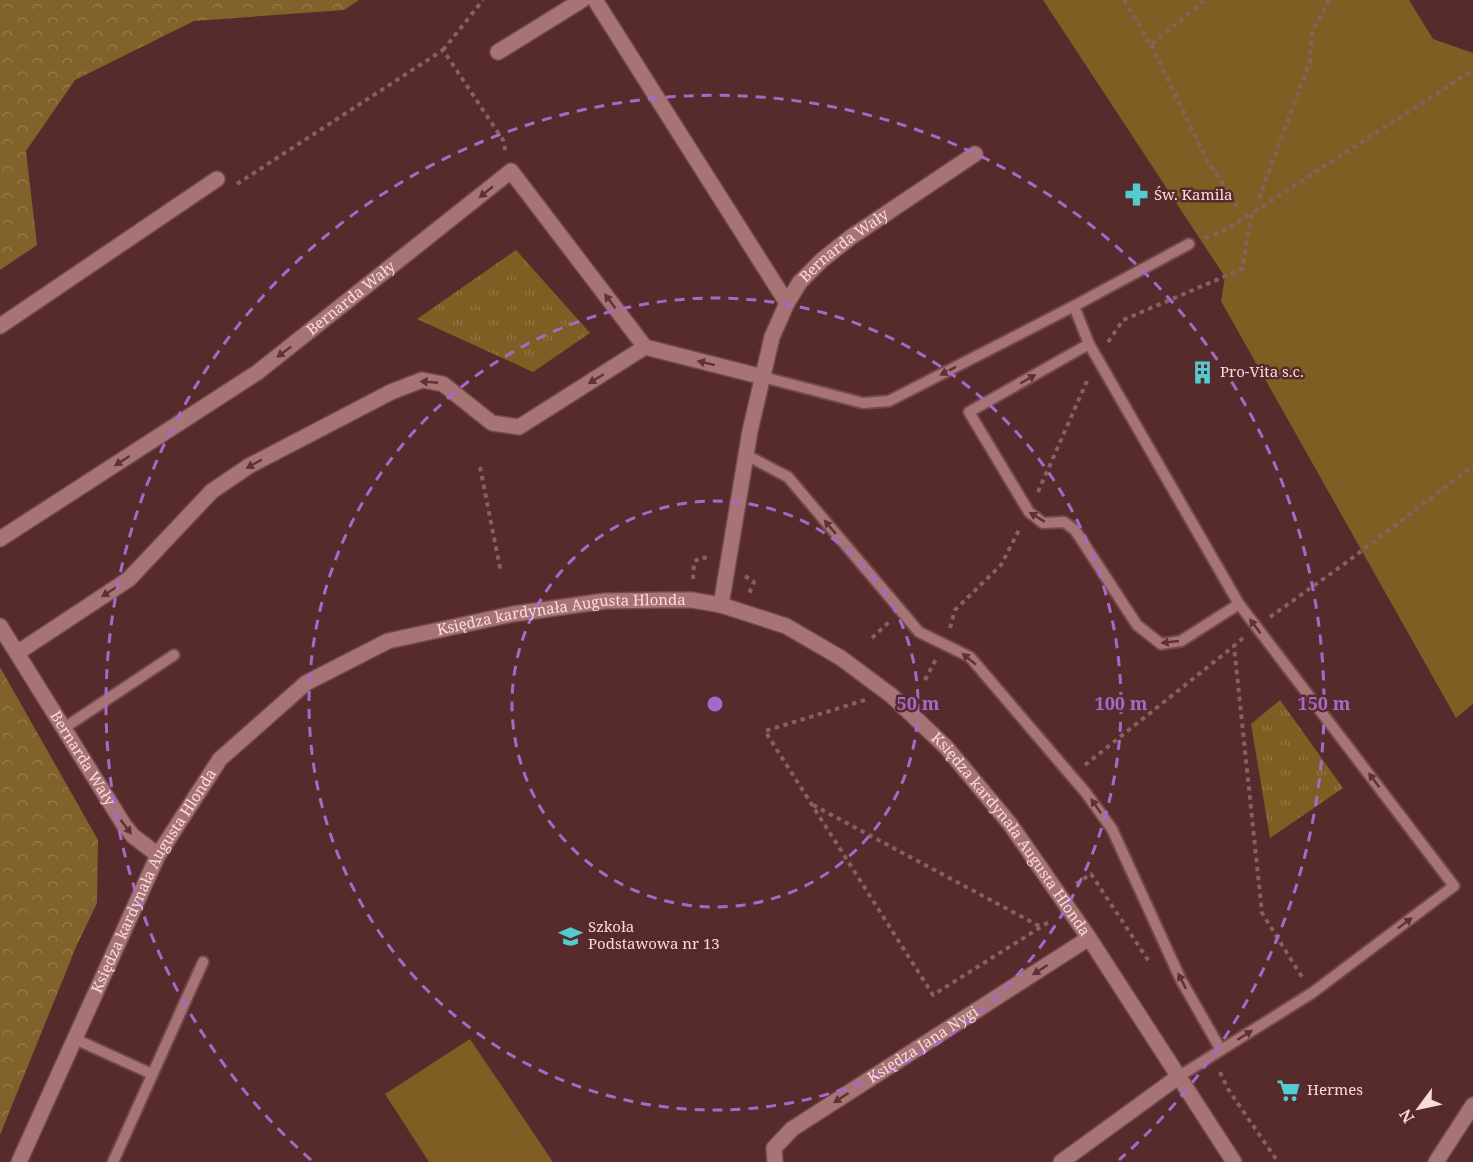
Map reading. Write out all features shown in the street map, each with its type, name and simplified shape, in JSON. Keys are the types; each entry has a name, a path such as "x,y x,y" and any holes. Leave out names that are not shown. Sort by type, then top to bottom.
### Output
{"street":[{"path":"498,52 582,0"},
{"path":"595,0 787,303"},
{"name":"Bernarda Wały","path":"721,605 746,455 763,377 772,337 787,303 800,282 822,260 851,237 975,154"},
{"name":"Bernarda Wały","path":"0,539 258,372 511,171 645,347"},
{"path":"0,326 223,184"},
{"path":"17,653 129,579 212,491 249,466 391,392 422,380 443,384 492,423 519,427 645,347 763,377"},
{"name":"Księdza kardynała Augusta Hlonda","path":"19,1162 158,855 220,759 306,683 388,641 513,614 605,601 692,600 721,605 786,627 841,658 892,696 946,747 1010,824 1089,938 1234,1162"},
{"name":"Bernarda Wały","path":"0,626 124,825 143,845 158,855"},
{"name":"Księdza Jana Nygi","path":"775,1162 774,1148 792,1129 1089,938"},
{"path":"1061,1162 1178,1077"},
{"path":"1436,1162 1473,1105"}],"lane":[{"path":"763,377 863,403 889,401 1190,244"},
{"path":"1074,306 1089,344 1239,604 1455,886 1312,993 1178,1077"},
{"path":"1089,344 969,412 1029,512 1043,523 1064,522 1075,530 1137,625 1161,644 1181,641 1239,604"},
{"path":"746,455 788,477 919,632 970,657 1086,793 1112,829 1181,980 1221,1050"},
{"path":"64,728 174,655"},
{"path":"113,1162 203,962"},
{"path":"75,1039 153,1074"}],"path":[{"path":"223,184 443,50 483,0"},
{"path":"1125,0 1151,45 1207,160 1237,206"},
{"path":"1151,45 1205,0"},
{"path":"1259,198 1310,61 1312,32 1329,0"},
{"path":"443,50 503,140"},
{"path":"1219,233 1473,70"},
{"path":"945,643 955,610 1001,565 1057,453 1097,357 1123,320 1242,269 1252,213"},
{"path":"1071,776 1256,627 1347,562 1473,466"},
{"path":"480,467 501,573"},
{"path":"1234,646 1262,913 1312,993"},
{"path":"860,693 868,699 765,731 933,995 1052,920"},
{"path":"812,805 1041,927"},
{"path":"1047,913 1072,950"}],"green space":[{"path":"0,0 359,0 344,10 194,21 75,80 26,151 37,245 0,270"},
{"path":"1043,0 1409,0 1433,39 1473,53 1473,704 1456,718 1221,301 1225,277"},
{"path":"516,250 590,333 533,372 417,319"},
{"path":"0,667 98,840 97,903 76,947 0,1135"},
{"path":"1280,700 1343,788 1270,838 1251,724"},
{"path":"470,1039 553,1162 429,1162 385,1094"}],"place":[{"name":"Św. Kamila","path":"1136,195"},
{"name":"Pro-Vita s.c.","path":"1202,372"},
{"name":"Szkoła Podstawowa nr 13","path":"570,936"},
{"name":"Hermes","path":"1289,1090"}]}
